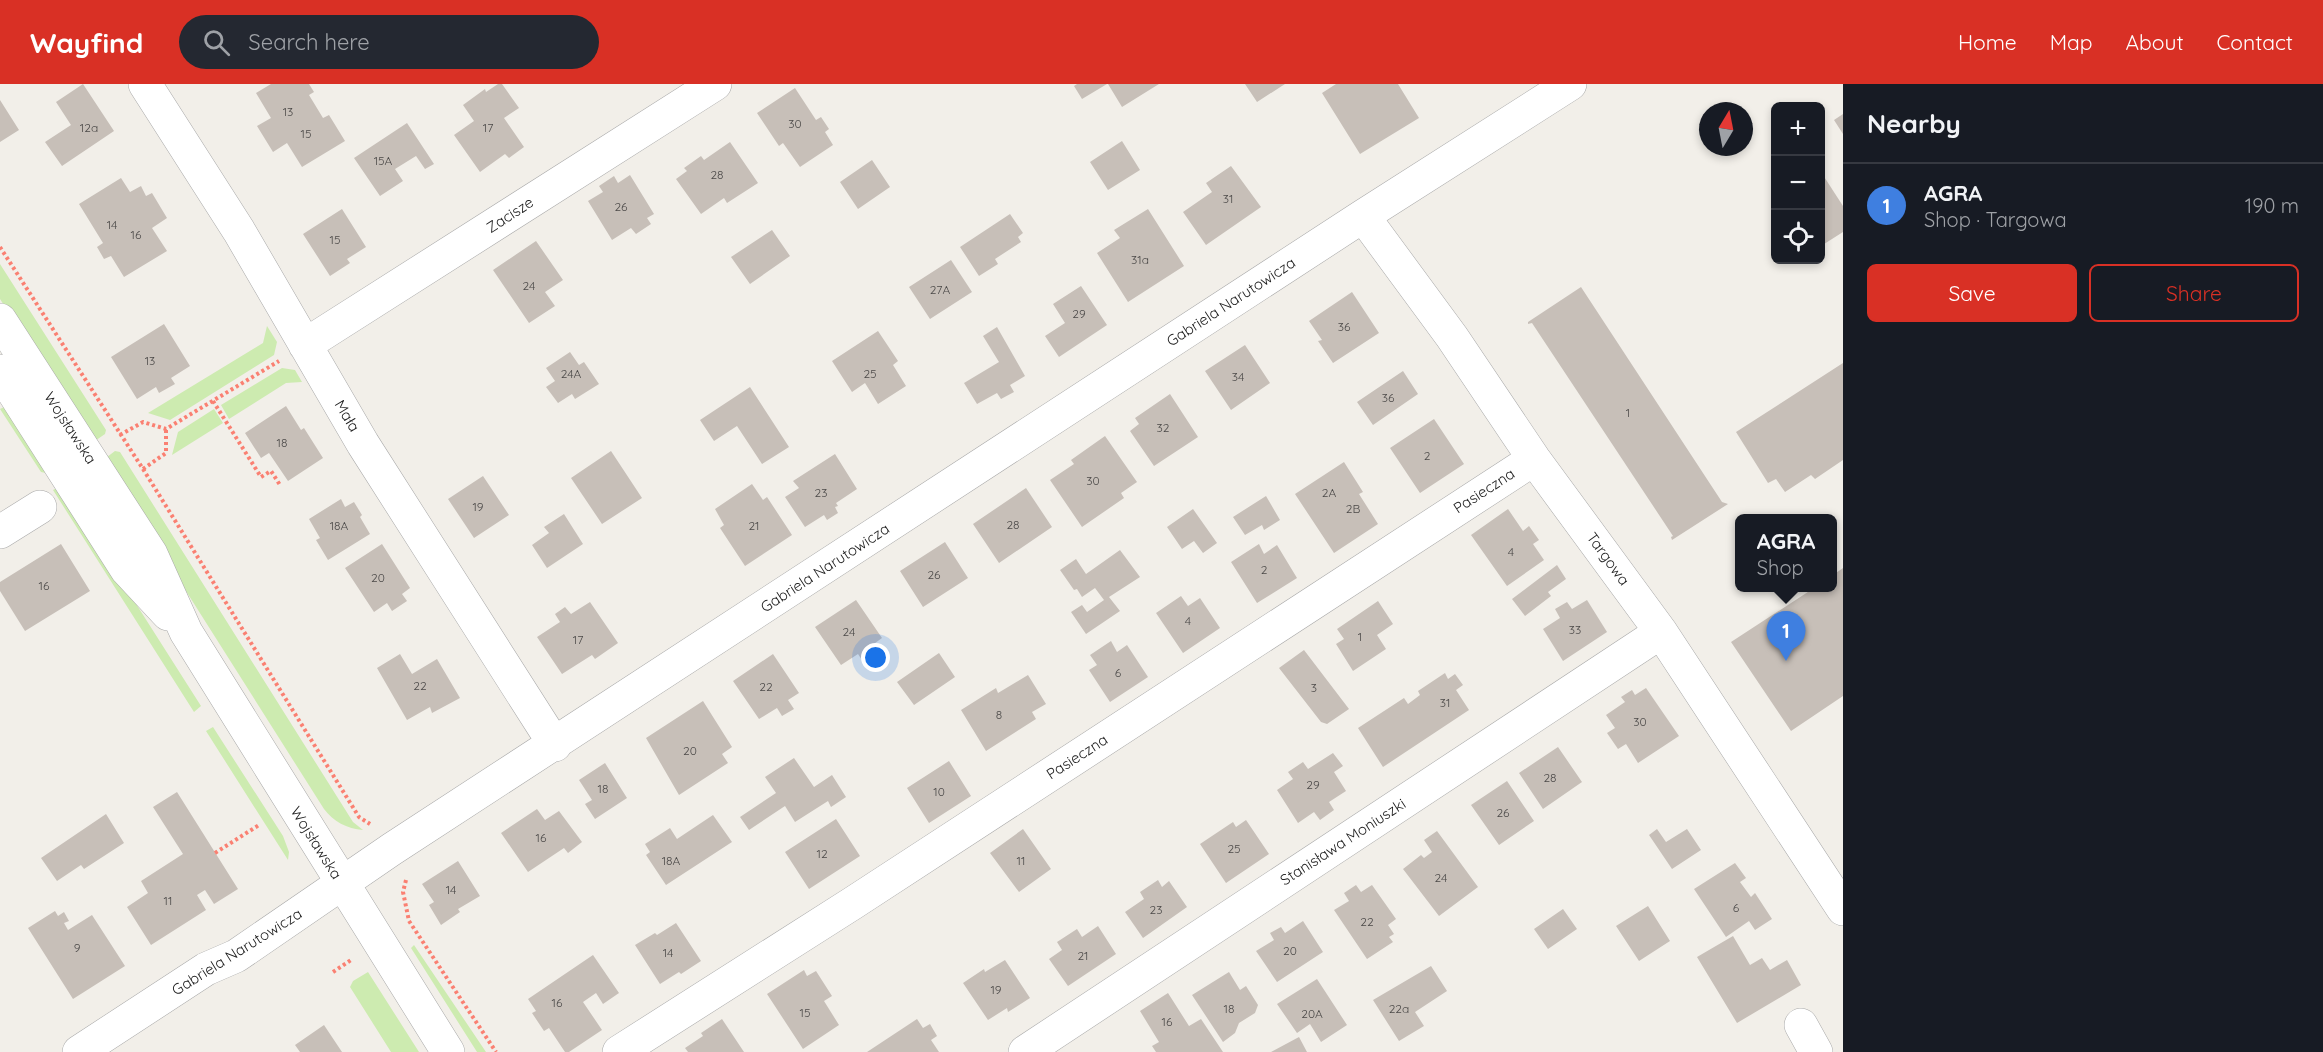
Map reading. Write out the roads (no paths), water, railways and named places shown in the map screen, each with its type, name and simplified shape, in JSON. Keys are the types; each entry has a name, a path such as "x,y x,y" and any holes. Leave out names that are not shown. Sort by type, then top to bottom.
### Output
{"street":[{"name":"Mała","path":"145,84 239,231 363,444 555,745"},
{"name":"Zacisze","path":"305,345 715,84"},
{"name":"Gabriela Narutowicza","path":"79,1052 206,969 236,956 341,884 1363,216 1570,84"},
{"name":"Targowa","path":"1363,216 1452,337 1534,459 1661,632 1843,909"},
{"name":"Wojsławska","path":"0,320 151,555 186,632 341,884 448,1052"},
{"name":"Wojsławska","path":"0,371 127,570 186,632"},
{"name":"Pasieczna","path":"619,1052 853,903 1534,459"},
{"path":"0,532 40,507"},
{"name":"Stanisława Moniuszki","path":"1038,1049 1661,632"}],"place":[{"name":"AGRA","path":"1786,661"}]}
